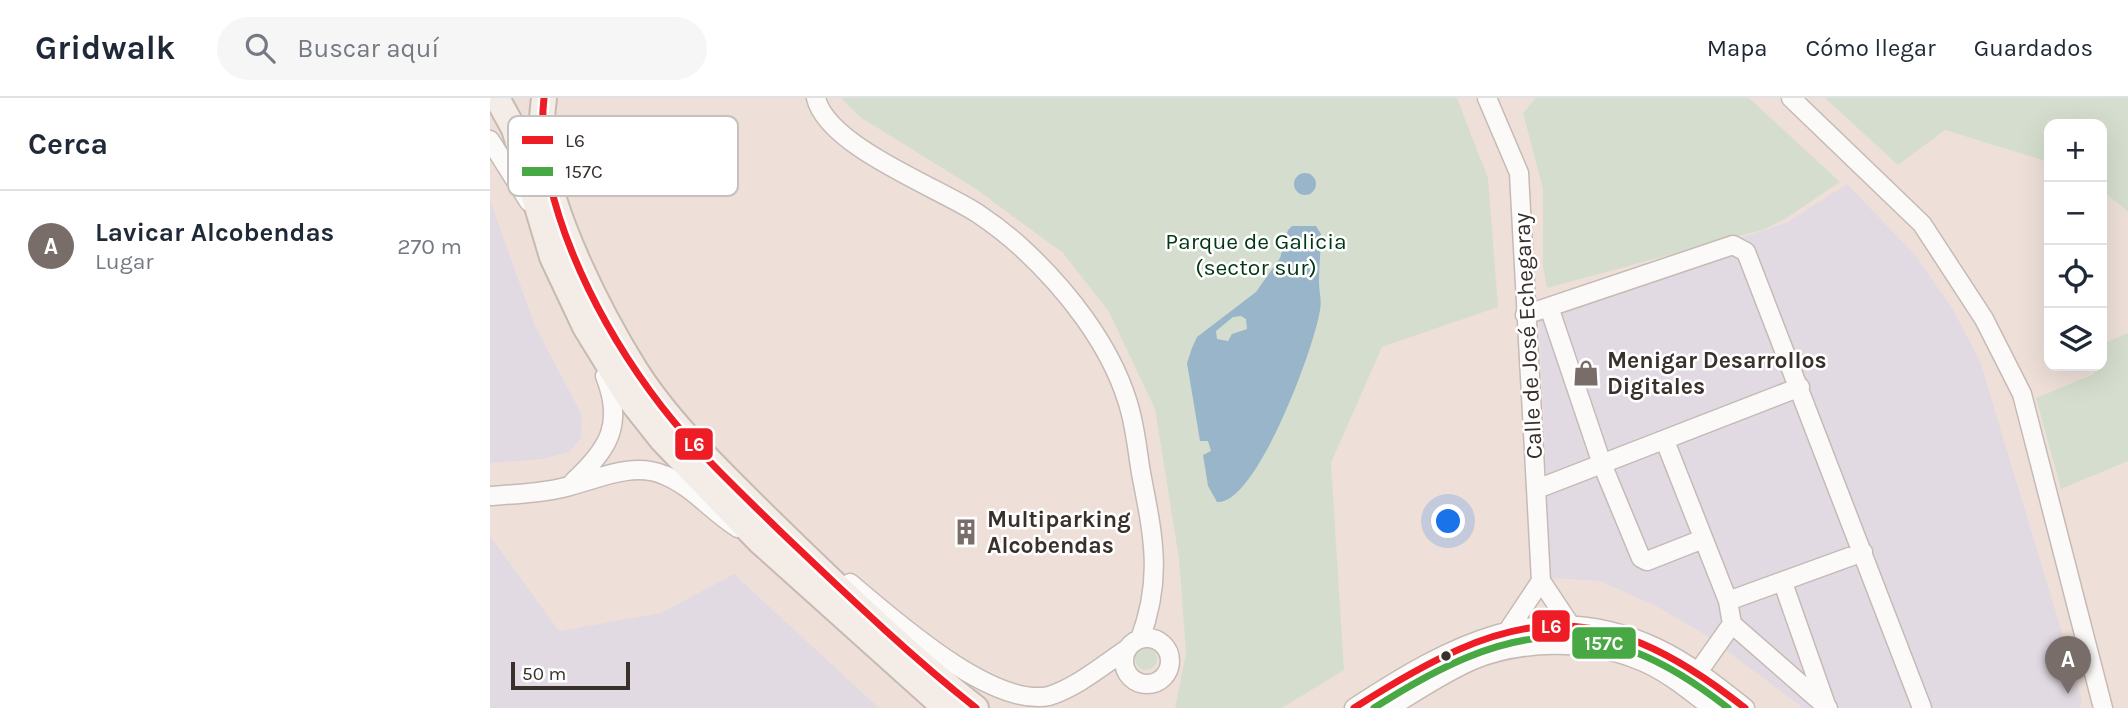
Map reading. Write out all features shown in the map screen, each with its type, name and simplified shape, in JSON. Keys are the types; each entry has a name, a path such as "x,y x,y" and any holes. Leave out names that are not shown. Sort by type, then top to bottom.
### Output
{"highway":[{"path":"497,98 508,118"},
{"path":"542,116 544,98"},
{"path":"533,196 552,257 585,327 628,397 662,440 759,541 880,653 945,708"},
{"path":"556,196 585,274 635,370 690,439 861,609 976,708"}],"street":[{"path":"749,500 955,670 1021,701 1048,697 1074,685 1133,644 1152,608 1156,569 1128,401 1115,369 1061,288 1021,248 977,213 868,154 840,132 816,98"},
{"name":"Calle de José Echegaray","path":"1487,98 1519,173 1541,581"},
{"path":"1791,98 1922,224 1973,299 2022,394 2102,708"},
{"path":"490,140 508,170"},
{"path":"524,196 540,222"},
{"path":"1525,315 1733,245 1746,252 1922,708"},
{"path":"1549,307 1602,464 1641,558 1647,561 1703,539"},
{"path":"569,486 608,445 614,419 613,396 585,327"},
{"path":"1537,489 1800,387"},
{"path":"1665,441 1728,601 1732,624 1827,708"},
{"path":"490,496 569,486 607,474 651,470 685,486 717,515 759,541"},
{"path":"1728,601 1863,552"},
{"path":"1509,629 1541,581 1572,626"},
{"path":"1783,583 1827,708"},
{"path":"1698,672 1732,624"},
{"path":"1354,708 1445,653 1509,629 1572,626 1640,640 1698,672 1745,708"},
{"path":"1400,705 1449,671 1488,655 1521,648 1570,646 1636,659 1673,679 1712,708"},
{"path":"880,653 931,708"}],"shaded area":[{"path":"1847,184 1915,255 1952,308 1980,361 2082,699 2079,708 1803,708 1704,634 1658,607 1600,581 1551,578 1538,303 1786,223"},
{"path":"490,200 535,326 582,415 581,438 569,452 543,459 490,463"},
{"path":"490,536 559,631 661,613 734,574 879,708 490,708"}],"green space":[{"name":"Parque de Galicia (sector sur)","path":"841,98 1457,98 1488,178 1498,307 1382,347 1331,463 1344,670 1282,708 1175,708 1186,653 1179,559 1155,409 1109,312 1063,253 976,189 860,117"},
{"path":"1536,98 1749,98 1840,182 1785,219 1765,229 1547,288 1543,267 1543,189 1523,113"},
{"path":"1825,98 2128,98 2128,212 2107,194 2107,119 2044,119 2044,160 1945,130 1898,165"},
{"path":"2128,333 2128,461 2061,489 2036,398 2094,374 2095,371 2107,371 2107,342"},
{"path":"1146,648 1154,651 1157,659 1154,667 1146,670 1138,667 1135,659 1138,651"}],"water":[{"path":"1305,173 1315,180 1316,184 1309,194 1305,195 1295,188 1294,184 1301,174"},
{"path":"1292,226 1316,226 1321,234 1321,307 1316,329 1295,388 1265,452 1249,479 1232,496 1217,502 1208,486 1203,455 1211,451 1208,441 1200,441 1187,363 1197,337 1256,292 1280,258 1288,230","holes":["1241,316 1246,319 1247,329 1232,334 1228,341 1217,339 1216,331 1233,317"]}],"transit line":[{"name":"L6","path":"544,98 544,116"},
{"name":"L6","path":"554,196 572,252 589,290 629,360 665,411 748,500 878,623 976,708"},
{"name":"L6","path":"1354,708 1459,649 1506,633 1551,626 1595,629 1642,643 1691,669 1745,708"},
{"name":"157C","path":"1374,708 1422,679 1467,657 1510,643 1552,637 1594,640 1636,652 1681,675 1728,708"}],"place":[{"name":"Menigar Desarrollos Digitales","path":"1586,373"},
{"name":"Multiparking Alcobendas","path":"966,532"},
{"name":"Lavicar Alcobendas","path":"2068,694"}]}
